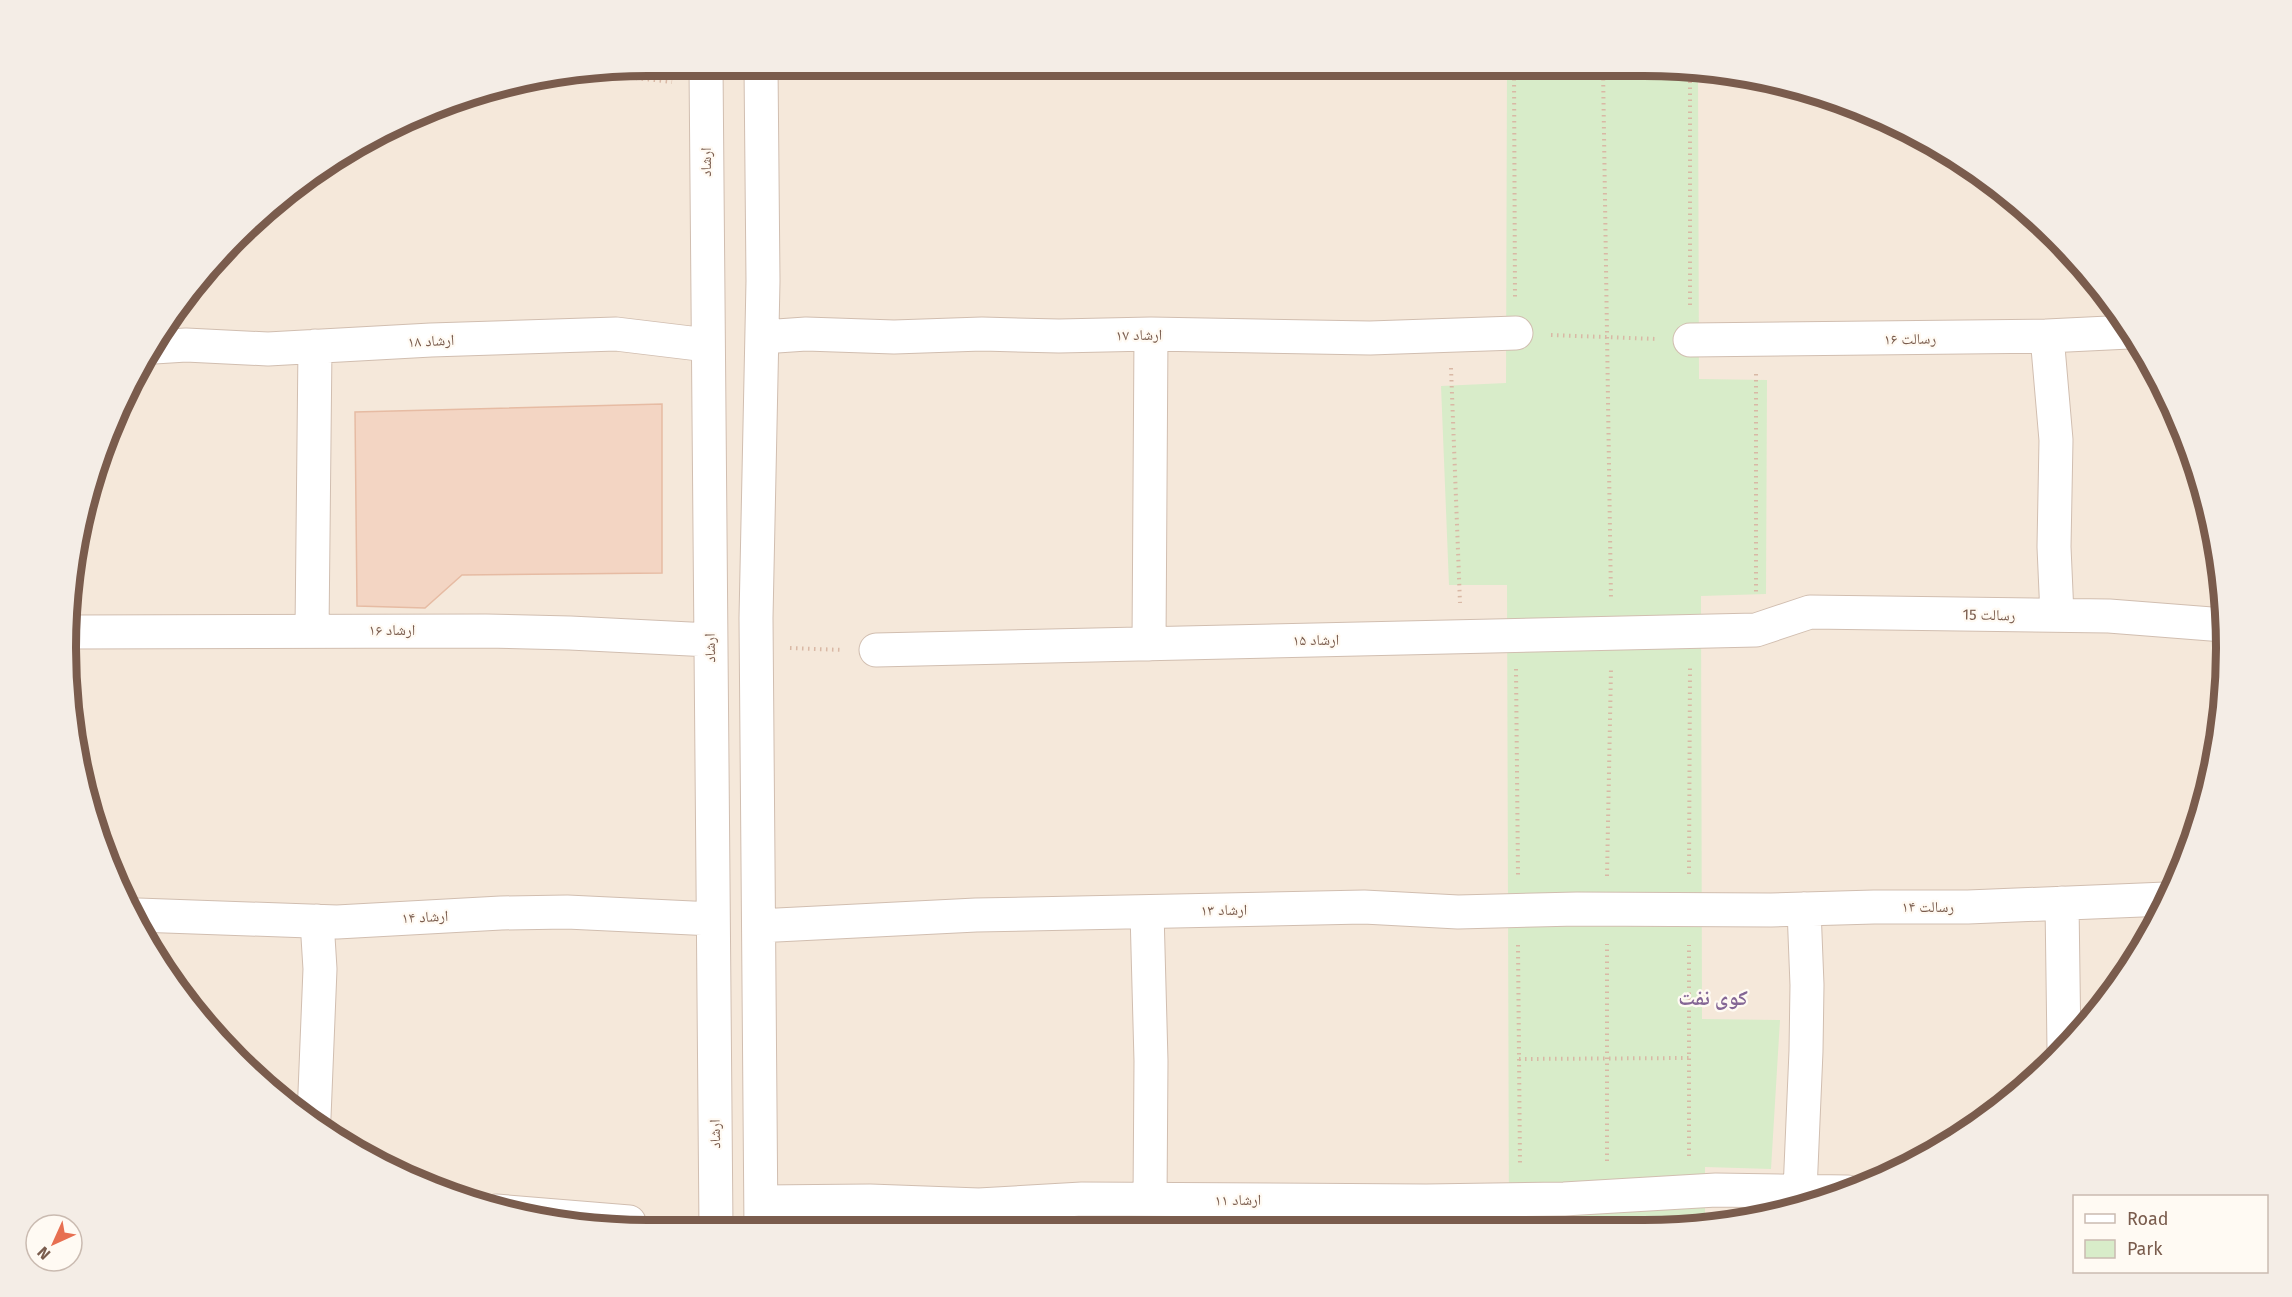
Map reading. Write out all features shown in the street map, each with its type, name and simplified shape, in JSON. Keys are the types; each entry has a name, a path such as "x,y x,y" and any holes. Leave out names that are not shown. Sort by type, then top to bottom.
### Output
{"street":[{"name":"ارشاد","path":"706,76 716,1220"},
{"path":"761,76 762,337 756,648 761,1216"},
{"name":"رسالت ۱۶","path":"1690,340 2047,336 2120,332"},
{"name":"ارشاد ۱۷","path":"762,337 806,333 894,337 982,334 1059,336 1151,334 1370,338 1516,333"},
{"name":"ارشاد ۱۸","path":"163,346 186,345 268,349 616,334 707,345"},
{"path":"1149,644 1151,334"},
{"path":"2047,336 2056,440 2054,547 2057,615"},
{"path":"312,631 315,346"},
{"path":"709,497 759,497"},
{"name":"رسالت 15","path":"1756,630 1810,612 2109,616 2215,624"},
{"name":"ارشاد ۱۵","path":"876,651 1756,630"},
{"name":"ارشاد ۱۶","path":"77,632 570,633 710,640"},
{"name":"رسالت ۱۴","path":"1689,910 2158,899"},
{"path":"2062,903 2064,1037"},
{"name":"ارشاد ۱۳","path":"759,926 976,915 1364,907 1458,912 1577,909 1689,910"},
{"path":"1800,1191 1807,985 1803,909"},
{"name":"ارشاد ۱۴","path":"143,915 336,922 556,912 713,919"},
{"path":"1147,912 1151,1061 1150,1200"},
{"path":"314,1112 320,981 317,921"},
{"path":"714,1057 760,1057"},
{"name":"ارشاد ۱۱","path":"761,1216 870,1201 979,1205 1082,1199 1531,1200 1716,1190 1822,1191"}],"path":[{"path":"1514,76 1516,333 1690,340 1690,79"},
{"path":"1449,334 1461,637"},
{"path":"1756,340 1756,630"},
{"path":"756,648 876,651"},
{"path":"1519,1059 1689,1058"}],"shaded area":[{"path":"648,76 1644,76 1718,81 1755,87 1827,107 1896,135 1930,153 1992,195 2021,218 2074,271 2119,331 2139,363 2157,396 2185,465 2205,537 2211,574 2216,648 2214,686 2205,760 2196,797 2172,867 2157,901 2119,966 2074,1026 2021,1079 1992,1102 1930,1144 1862,1177 1792,1201 1718,1216 1644,1220 611,1219 537,1210 500,1201 430,1177 396,1162 362,1144 300,1102 244,1053 195,997 153,934 135,901 120,867 96,797 81,723 76,648 81,574 87,537 96,500 120,430 153,362 195,300 218,271 271,218 331,173 396,135 430,120 500,96 574,81"}],"green space":[{"path":"1507,76 1644,76 1698,79 1699,379 1767,380 1766,594 1701,596 1702,1019 1780,1020 1771,1169 1705,1167 1705,1217 1644,1220 1509,1220 1507,585 1449,585 1441,386 1506,383"}],"building":[{"path":"662,404 662,573 462,575 425,608 357,606 355,412"}],"district":[{"name":"کوی نفت","path":"1713,998"}]}
